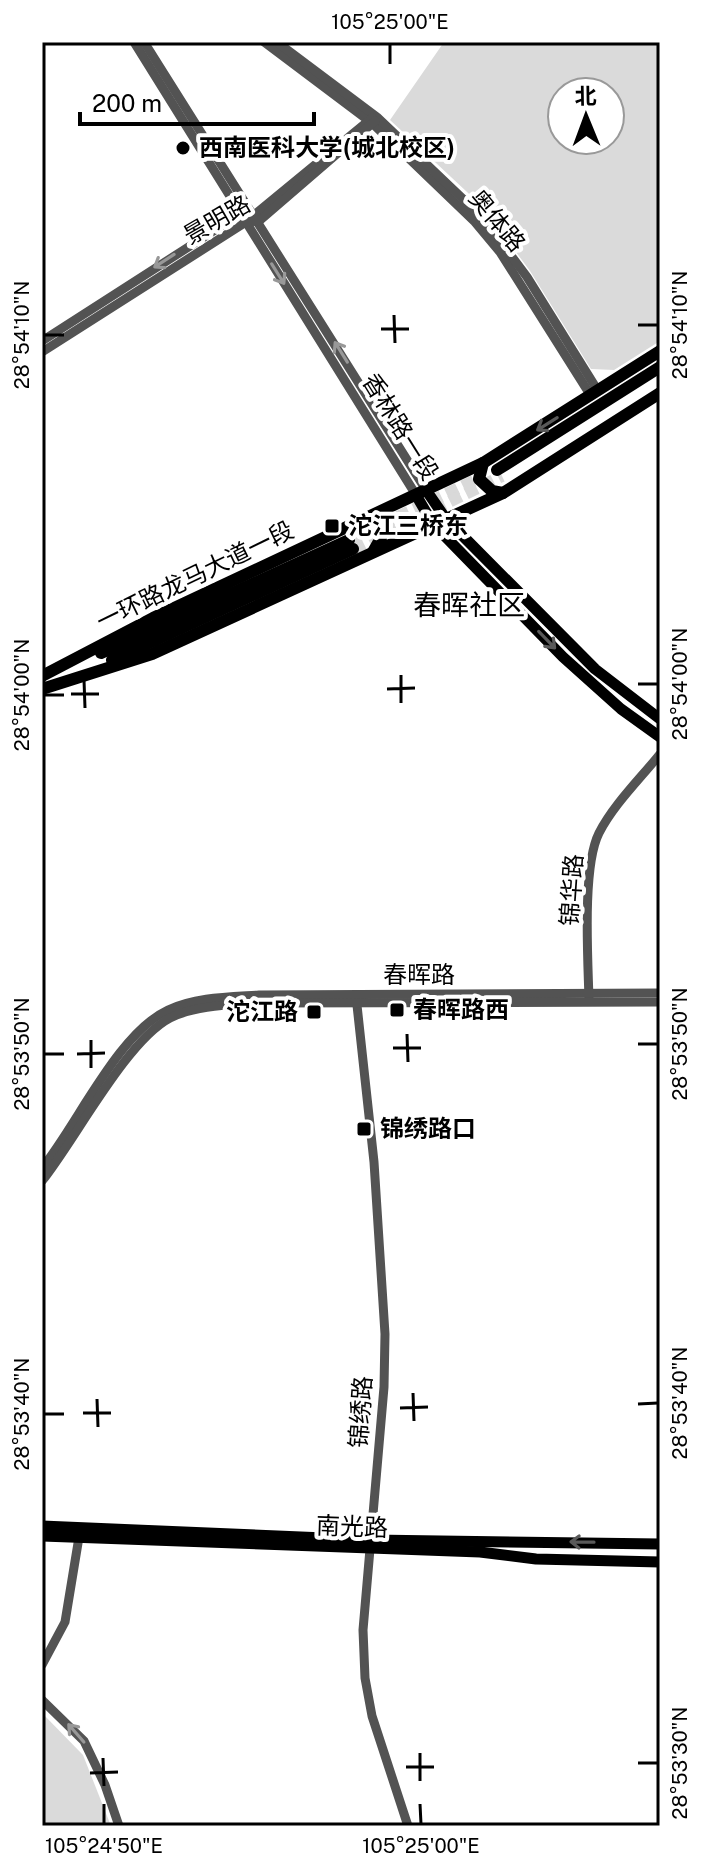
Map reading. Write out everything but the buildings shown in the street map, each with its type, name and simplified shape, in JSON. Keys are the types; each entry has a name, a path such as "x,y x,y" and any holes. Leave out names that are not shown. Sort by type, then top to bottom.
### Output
{"highway":[{"name":"一环路龙马大道一段","path":"42,689 153,618 483,463 660,351"},
{"path":"660,367 499,473 660,377"},
{"name":"一环路龙马大道一段","path":"42,676 57,677 152,654 503,493 660,393"},
{"path":"483,463 479,479 492,491 503,493"},
{"path":"357,523 373,526 378,531 381,538 373,552"},
{"path":"57,677 351,544"}],"main road":[{"name":"香林路一段","path":"421,492 595,669 660,719"},
{"name":"香林路一段","path":"421,492 433,524 592,684 660,737"},
{"name":"南光路","path":"42,1526 80,1532 372,1545 536,1559 660,1562"},
{"name":"南光路","path":"42,1536 80,1532"},
{"name":"南光路","path":"372,1545 660,1544"}],"street":[{"path":"134,42 241,211"},
{"name":"香林路一段","path":"144,42 421,492"},
{"name":"奥体路","path":"264,42 372,120"},
{"name":"奥体路","path":"277,42 372,120 494,230 527,277 594,393"},
{"name":"景明路","path":"42,352 253,219 372,120"},
{"name":"景明路","path":"42,341 241,211 253,219"},
{"name":"锦华路","path":"592,998 589,874 593,847 606,821 660,754"},
{"name":"锦华路","path":"592,998 593,875 598,848 610,823 660,761"},
{"name":"春晖路","path":"181,1010 195,1001 233,996 357,1000 592,998 660,993"},
{"name":"春晖路","path":"592,998 660,1002"},
{"name":"锦绣路","path":"357,1000 374,1162 385,1334 384,1387 363,1630 365,1678 372,1716 408,1826"},
{"path":"42,1168 136,1034 151,1020 181,1010"},
{"path":"42,1181 143,1040 181,1010"},
{"path":"42,1665 65,1622 80,1532"},
{"path":"42,1700 84,1741 105,1785 119,1826"}],"shaded area":[{"path":"444,42 660,42 660,341 614,370 591,369 530,271 482,206 390,120"},
{"path":"42,1713 83,1755 111,1826 42,1826"}],"tunnel":[{"path":"353,549 502,476"},
{"path":"349,540 480,478"}],"place":[{"name":"西南医科大学(城北校区)","path":"183,148"},
{"name":"沱江三桥东","path":"332,526"},
{"name":"春晖路西","path":"397,1010"},
{"name":"沱江路","path":"314,1012"},
{"name":"锦绣路口","path":"364,1129"}],"district":[{"name":"春晖社区","path":"469,605"}]}
